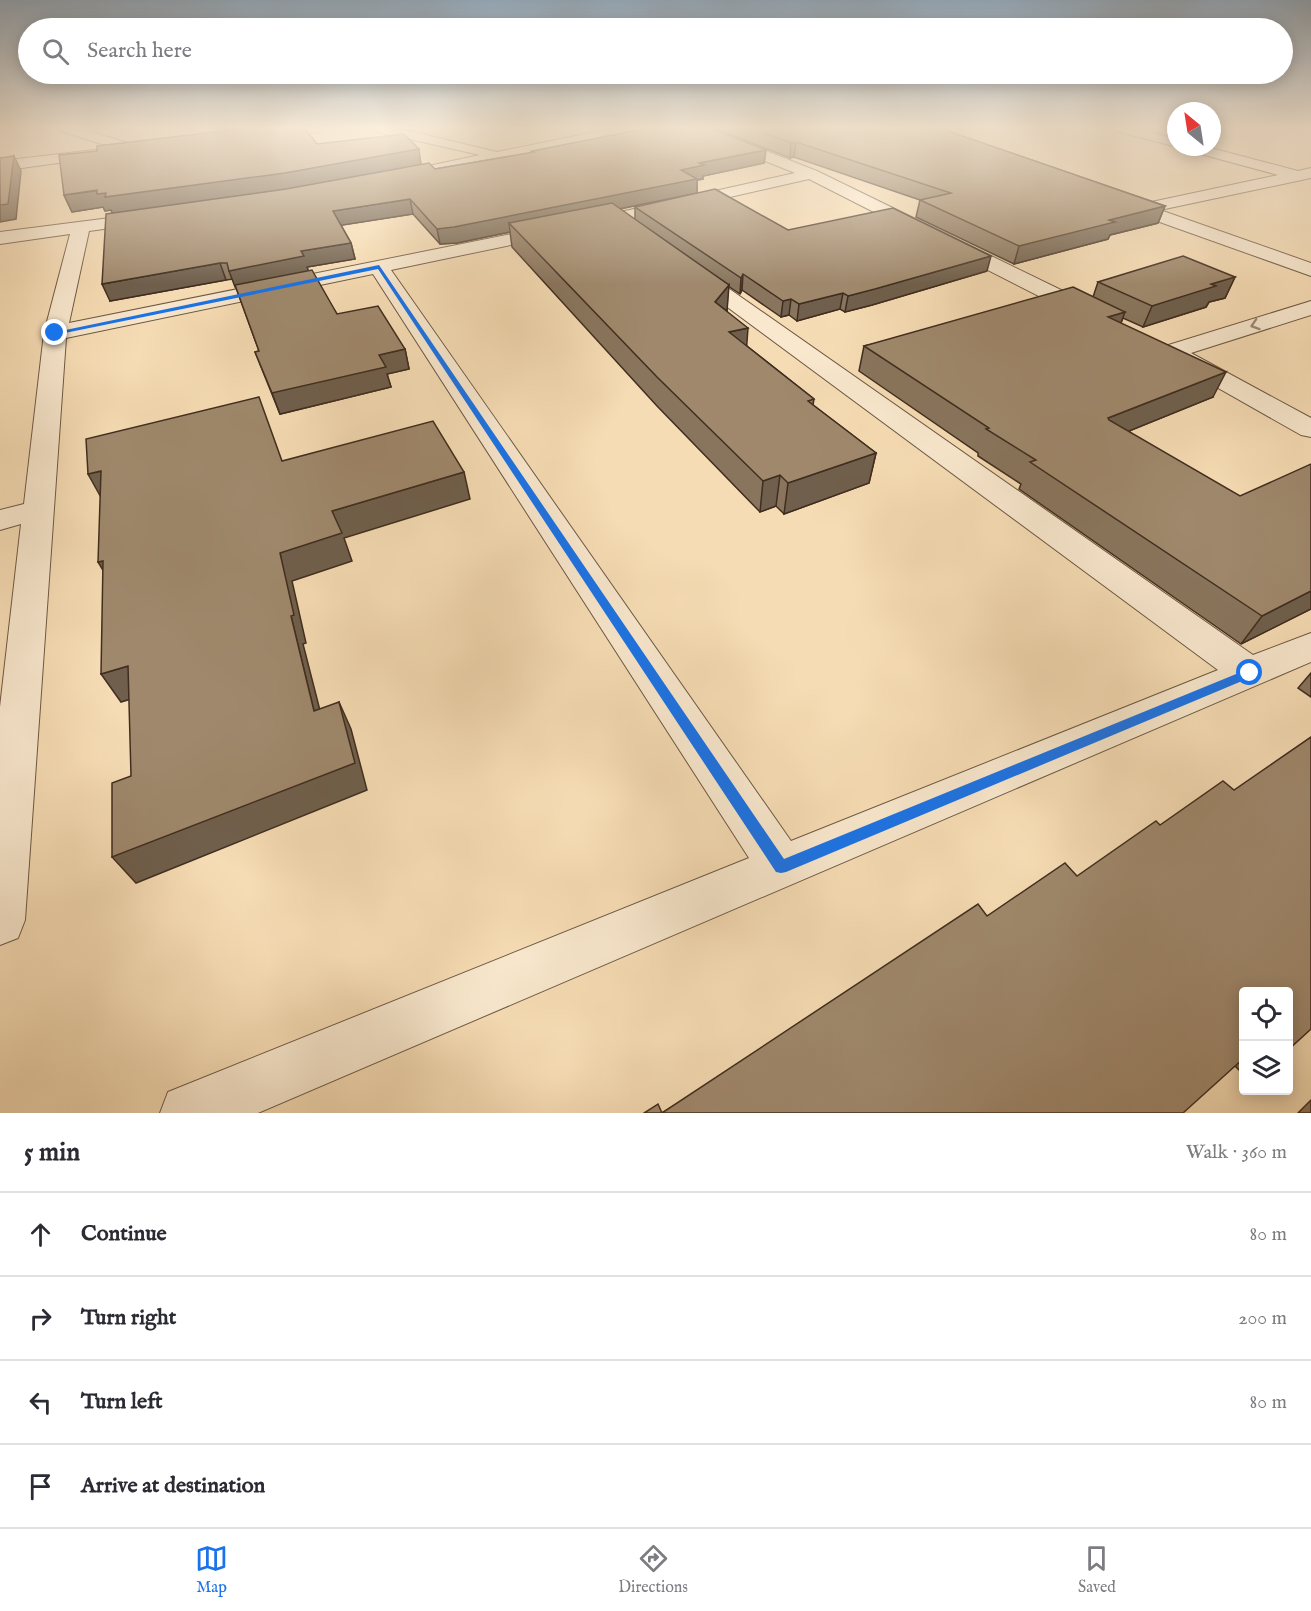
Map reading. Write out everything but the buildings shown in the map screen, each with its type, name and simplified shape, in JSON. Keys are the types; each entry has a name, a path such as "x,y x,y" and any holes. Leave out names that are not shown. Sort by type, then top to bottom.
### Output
{"street":[{"path":"55,333 616,218 785,180"},
{"path":"823,180 1106,321"},
{"path":"1142,209 1277,180"},
{"path":"1098,194 1311,270"},
{"path":"0,238 162,216"},
{"path":"616,218 645,238"},
{"path":"0,920 8,755 39,510 55,333 81,228"},
{"path":"674,259 1250,673"},
{"path":"379,267 781,867"},
{"path":"1170,352 1311,308"},
{"path":"1197,365 1311,330"},
{"path":"1149,342 1197,365 1311,429"},
{"path":"0,520 39,510"},
{"path":"189,1113 1311,647"}],"route":[{"path":"55,333 379,267 781,867 1250,673"}]}
